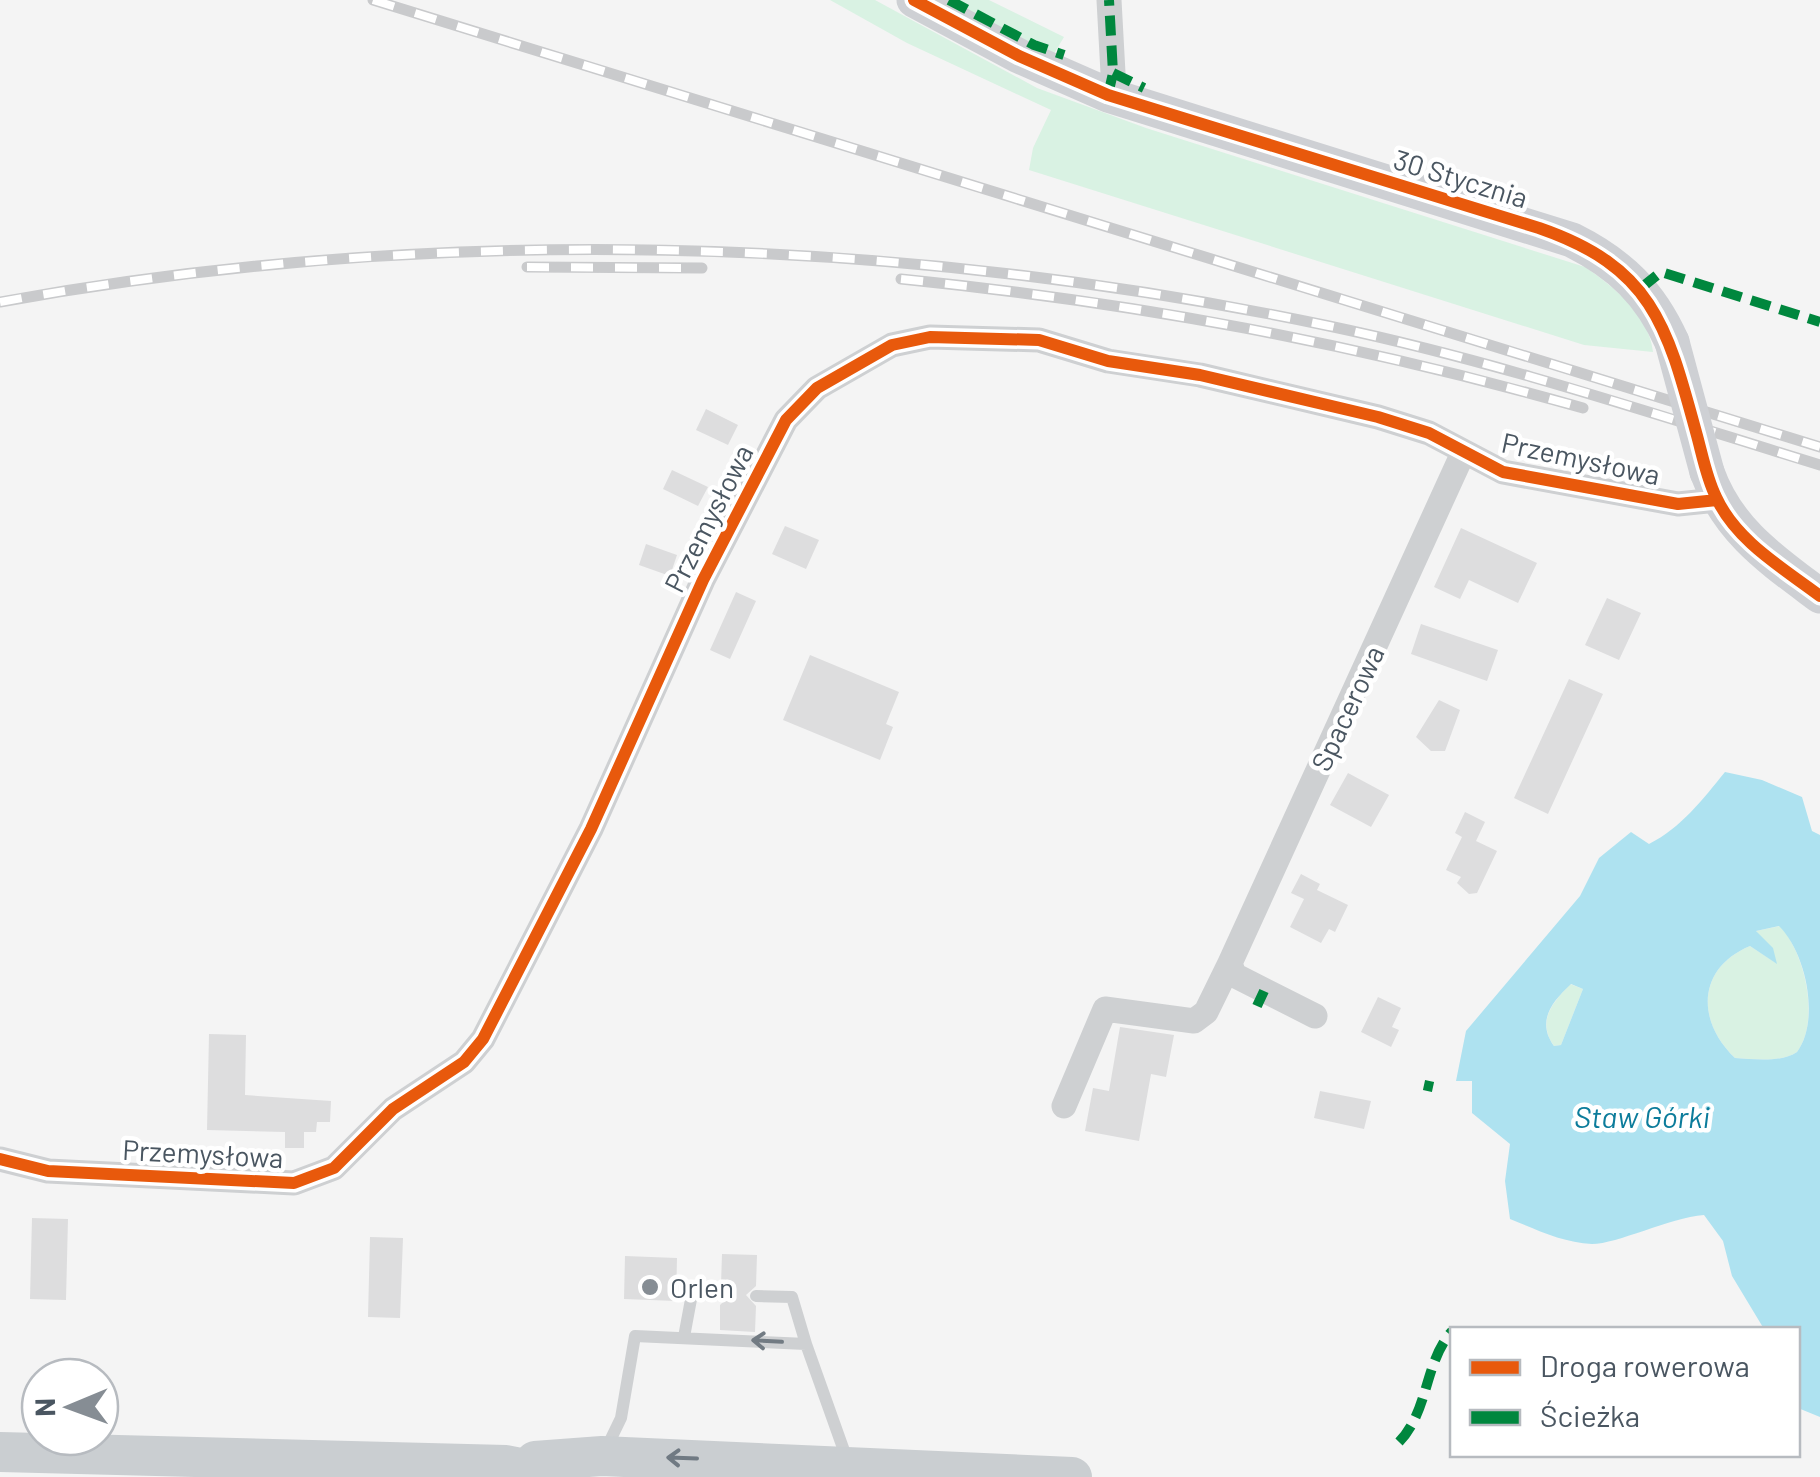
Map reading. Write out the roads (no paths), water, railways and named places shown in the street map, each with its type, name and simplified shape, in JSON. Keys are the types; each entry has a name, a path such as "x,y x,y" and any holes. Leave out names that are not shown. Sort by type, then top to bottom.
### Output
{"main road":[{"path":"0,1452 506,1465 602,1456 849,1464 1072,1477"},
{"path":"506,1465 568,1477"}],"street":[{"name":"30 Stycznia","path":"914,0 1019,56 1108,95 1572,240 1607,259 1641,288 1672,342 1712,486 1748,541 1820,596"},
{"path":"1108,95 1114,73 1110,0"},
{"name":"Przemysłowa","path":"0,1159 48,1170 294,1183 334,1168 393,1109 464,1062 483,1039 590,828 703,580 786,420 817,388 892,345 930,337 1040,340 1108,361 1200,375 1378,417 1429,432 1503,472 1678,504 1712,486"},
{"name":"Spacerowa","path":"1064,1106 1105,1009 1194,1021 1206,1012 1463,453"},
{"path":"1230,963 1234,976 1315,1016"}],"lane":[{"path":"684,1337 692,1294 721,1295"},
{"path":"756,1296 792,1297 849,1464"},
{"path":"602,1456 621,1418 635,1336 806,1344"}],"water":[{"name":"Staw Górki","path":"1725,772 1762,780 1802,797 1812,831 1820,835 1820,1417 1800,1409 1800,1327 1763,1327 1732,1276 1723,1241 1704,1215 1592,1244 1560,1238 1510,1219 1505,1181 1510,1144 1472,1113 1472,1081 1456,1081 1466,1031 1580,896 1599,858 1631,832 1649,844 1691,812","holes":["1779,926 1789,938 1807,988 1809,1006 1804,1039 1797,1052 1783,1058 1735,1058 1713,1028 1708,996 1712,981 1733,956 1750,946 1777,964 1773,948 1756,931","1571,984 1583,989 1561,1045 1554,1046 1546,1028 1549,1012"]}],"railway":[{"path":"373,0 1820,447"},
{"path":"0,302 164,277 331,260 498,251 665,250 833,258 1000,273 1165,296 1329,326 1515,372 1820,465"},
{"path":"527,267 702,268"},
{"path":"901,279 1076,300 1245,328 1413,364 1583,408"}],"place":[{"name":"Orlen","path":"650,1287"}]}
